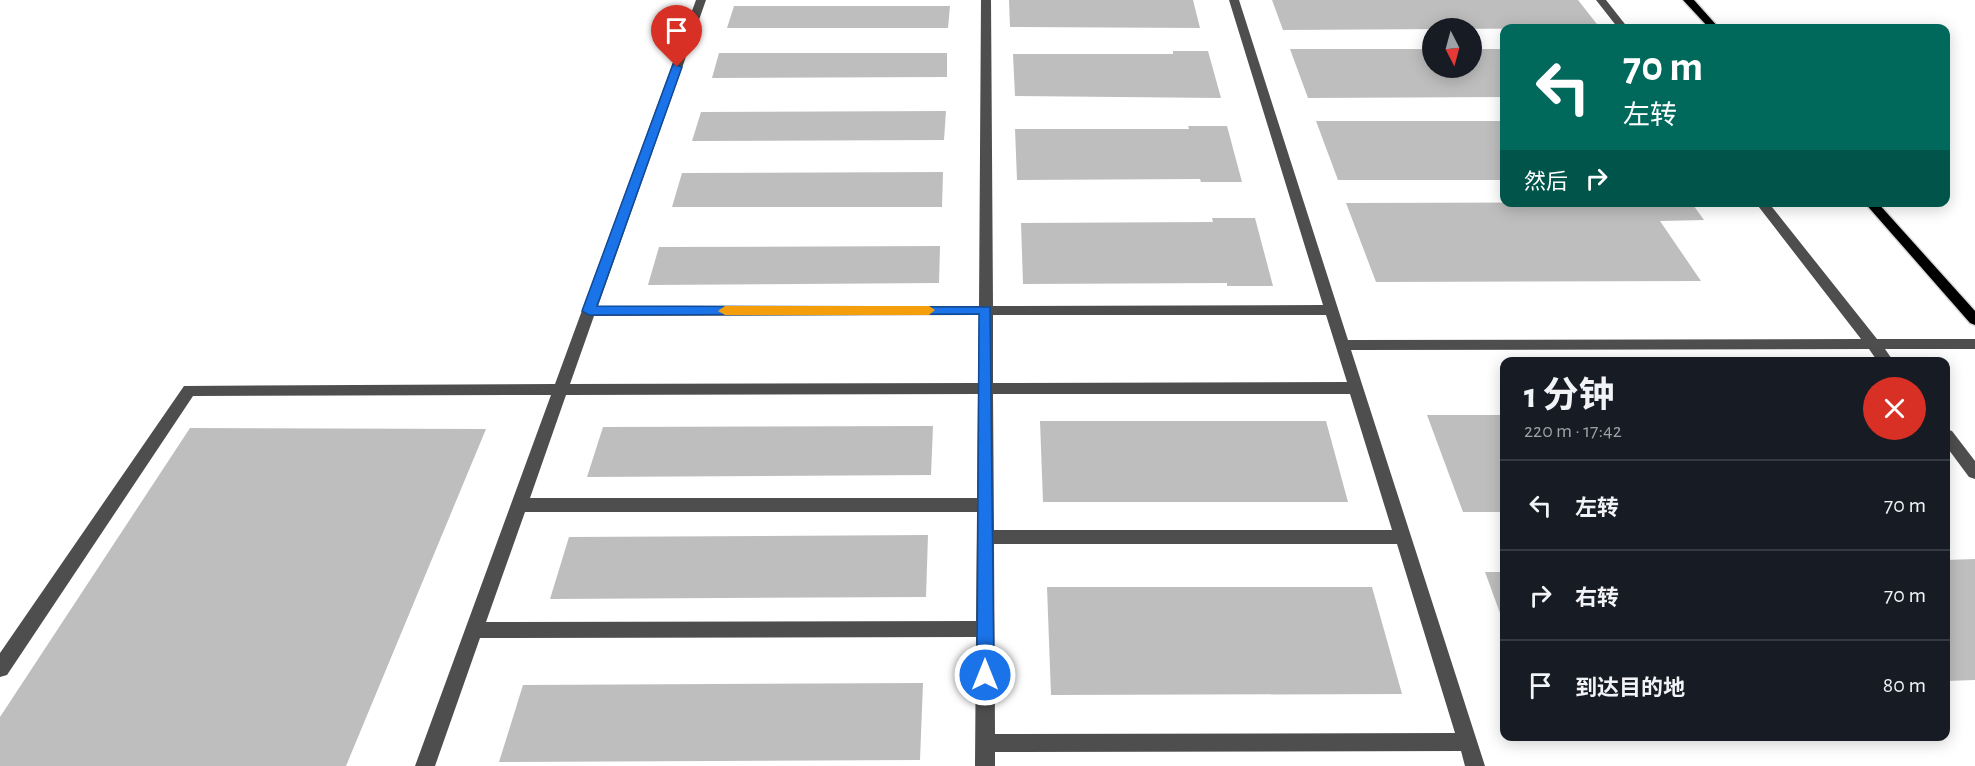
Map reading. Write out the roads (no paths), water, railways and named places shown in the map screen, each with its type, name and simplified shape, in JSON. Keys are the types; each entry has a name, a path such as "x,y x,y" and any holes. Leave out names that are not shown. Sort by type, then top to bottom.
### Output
{"main road":[{"path":"1688,0 1710,24"},
{"path":"1874,207 1975,320"}],"lane":[{"path":"425,766 701,0"},
{"path":"985,766 986,0"},
{"path":"1234,0 1474,766"},
{"path":"1600,0 1620,24"},
{"path":"1765,207 1883,357"},
{"path":"589,311 1331,310"},
{"path":"1342,345 1975,344"},
{"path":"0,669 189,390 1356,388"},
{"path":"1950,440 1975,473"},
{"path":"519,506 985,505"},
{"path":"986,537 1402,537"},
{"path":"474,630 985,629"},
{"path":"985,743 1467,742"}]}
